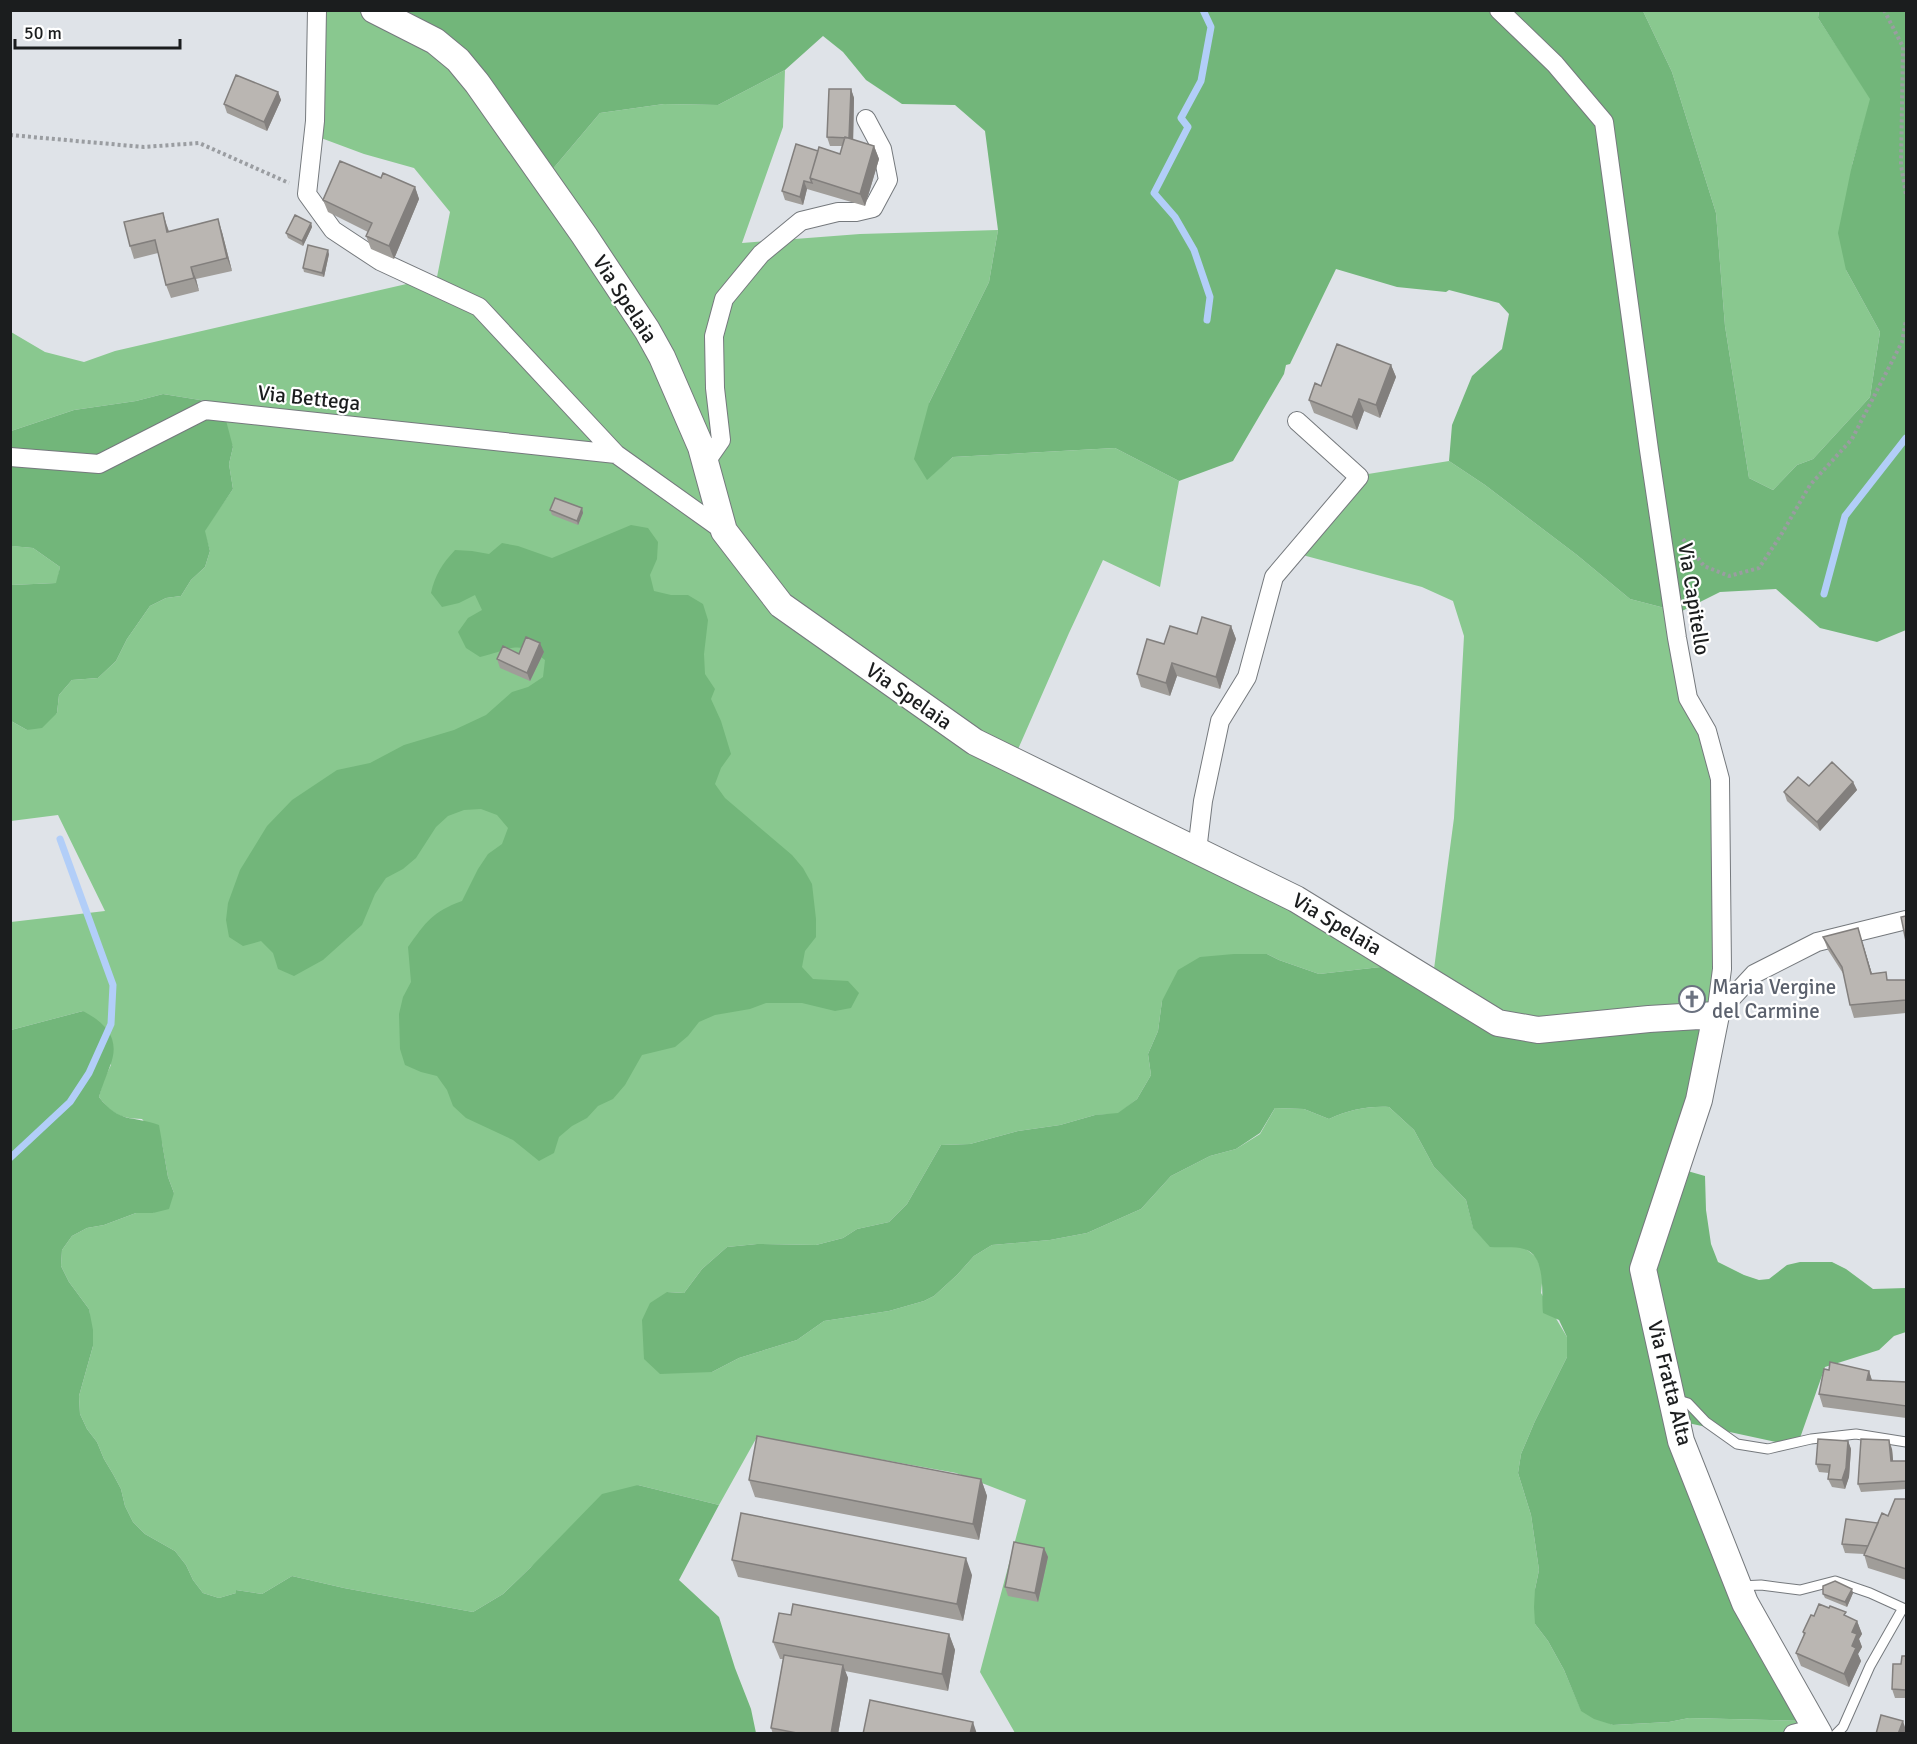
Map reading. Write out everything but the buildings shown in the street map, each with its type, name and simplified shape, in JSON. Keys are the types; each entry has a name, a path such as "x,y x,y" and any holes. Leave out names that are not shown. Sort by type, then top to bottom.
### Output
{"street":[{"path":"307,194 315,121 317,10"},
{"name":"Via Spelaia","path":"374,10 435,41 458,60 477,83 584,235 647,330 662,357 701,447 724,531 781,605 975,742 1296,899 1498,1023 1538,1030 1716,1015"},
{"name":"Via Capitello","path":"1499,10 1555,64 1604,122 1677,638 1688,698 1707,731 1720,779 1722,969 1716,1015"},
{"path":"705,463 721,440 715,388 714,336 724,299 761,254 801,221 838,212 856,212 873,208 888,180 882,149 866,119"},
{"name":"Via Bettega","path":"307,194 333,230 380,261 479,307 616,454 724,531"},
{"name":"Via Bettega","path":"10,458 99,464 205,410 616,454"},
{"path":"1197,850 1203,801 1220,721 1247,677 1274,578 1359,477 1297,420"},
{"path":"1716,1015 1754,974 1817,942 1906,920"},
{"name":"Via Fratta Alta","path":"1716,1015 1699,1100 1643,1269 1681,1441 1745,1603 1816,1732"}],"lane":[{"path":"1672,1398 1688,1403 1706,1422 1737,1444 1768,1449 1811,1439 1856,1434 1906,1442"},
{"path":"1738,1586 1761,1585 1800,1590 1835,1581 1903,1608 1870,1666 1843,1726 1816,1732"}],"path":[{"path":"1884,10 1903,47 1902,165 1906,195"},
{"path":"10,135 144,147 199,143 288,183 307,194"},
{"path":"1679,530 1684,541 1704,566 1729,576 1759,568 1781,536 1810,485 1852,439 1902,342 1906,320"}],"green space":[{"path":"324,11 374,11 418,31 546,177 600,113 664,104 718,105 785,70 783,127 742,243 860,234 998,230 989,282 929,403 927,479 953,457 1115,448 1179,481 1160,587 1103,560 1015,756 1407,964 1319,974 1267,954 1162,1001 1158,1031 1148,1054 1151,1075 1137,1099 1118,1114 1095,1115 1060,1125 1018,1131 970,1144 941,1145 907,1204 889,1222 857,1229 843,1238 816,1245 757,1244 727,1247 702,1269 684,1293 667,1292 712,1372 739,1358 797,1340 824,1321 889,1311 924,1301 934,1296 974,1256 992,1245 1050,1240 1087,1233 1141,1209 1171,1176 1210,1156 1236,1149 1260,1134 1275,1108 1304,1109 1329,1119 1358,1109 1389,1107 1414,1130 1434,1167 1466,1200 1473,1227 1526,1249 1536,1257 1543,1273 1541,1293 1567,1337 1567,1357 1521,1454 1518,1473 1531,1515 1539,1570 1535,1589 1535,1624 1548,1641 1564,1670 1581,1710 1613,1725 1669,1722 1689,1718 1808,1721 1814,1733 1015,1733 980,1672 1026,1500 956,1473 757,1437 719,1505 638,1485 531,1567 503,1594 473,1612 292,1576 262,1594 236,1590 236,1593 219,1598 203,1593 175,1551 145,1534 133,1522 125,1506 121,1489 80,1414 79,1396 93,1346 89,1309 69,1282 61,1266 62,1250 72,1236 87,1228 104,1225 136,1213 153,1213 174,1193 168,1177 162,1143 142,1119 128,1118 118,1114 99,1097 103,1081 111,1065 83,1011 11,1030 11,922 105,911 58,815 11,821 11,721 27,730 57,713 59,695 72,680 98,678 116,661 127,639 150,606 166,598 181,596 191,580 205,567 210,551 204,531 233,489 229,464 233,447 214,403 163,394 136,401 74,410 11,431 11,332 45,352 84,362 115,351 437,277 450,212 414,168 364,154 321,138"},
{"path":"374,11 1643,11 1672,72 1716,213 1725,326 1749,478 1773,490 1797,465 1813,459 1870,397 1880,332 1846,270 1838,233 1852,165 1870,99 1818,18 1819,11 1906,11 1906,630 1877,642 1820,628 1776,589 1720,592 1680,612 1630,599 1577,555 1485,485 1449,461 1452,425 1472,376 1502,349 1509,314 1499,303 1449,290 1446,292 1397,287 1336,269 1290,364 1286,365 1284,374 1233,461 1179,481 1115,448 953,457 927,480 914,459 929,403 989,282 998,230 985,131 955,105 902,104 866,80 843,52 823,36 785,70 718,105 664,104 600,113 546,177 473,74"},
{"path":"1643,11 1819,11 1818,18 1871,99 1852,165 1846,270 1880,332 1870,397 1813,459 1797,465 1773,490 1749,478 1725,326 1716,213 1672,72"},
{"path":"163,394 200,400 223,409 233,447 229,464 233,489 205,531 210,551 205,567 191,580 181,596 166,598 150,606 127,639 116,661 98,678 72,680 59,695 57,713 42,728 27,730 11,721 11,585 56,583 60,567 33,548 11,546 11,431 74,410 136,401"},
{"path":"1449,461 1485,485 1577,555 1630,599 1680,612 1682,683 1718,775 1715,1018 1520,1025 1432,984 1454,818 1464,636 1453,601 1422,587 1295,553 1368,474"},
{"path":"631,525 648,528 658,542 657,559 650,575 654,591 671,595 688,595 703,604 708,620 704,654 705,674 715,689 711,699 721,721 731,754 721,768 715,784 725,798 792,855 812,884 816,937 805,951 802,967 813,979 848,981 859,993 851,1008 835,1011 802,1003 766,1003 750,1009 715,1015 699,1022 675,1047 642,1055 625,1085 613,1099 598,1106 587,1118 572,1126 559,1137 554,1153 539,1161 513,1140 466,1118 453,1106 447,1090 437,1076 405,1065 400,1049 399,1014 403,997 411,982 408,947 430,919 443,909 462,901 488,854 502,844 508,828 497,815 481,809 464,810 448,816 436,827 416,858 403,869 386,878 375,894 362,925 323,960 294,976 278,969 273,953 261,941 243,946 229,937 226,920 228,903 240,870 267,826 292,800 337,770 370,763 404,745 454,730 486,715 512,692 528,687 543,677 545,660 527,649 514,648 480,657 466,648 458,632 468,618 482,610 475,595 459,603 442,607 431,593 440,570 455,550 489,554 502,543 552,558"},
{"path":"12,546 33,548 60,567 57,583 11,585"},
{"path":"1267,954 1319,974 1407,964 1520,1025 1715,1018 1677,1168 1705,1176 1706,1210 1711,1244 1718,1262 1759,1280 1769,1279 1787,1265 1800,1262 1832,1262 1846,1269 1873,1289 1906,1288 1906,1332 1894,1336 1879,1350 1825,1367 1800,1438 1776,1442 1688,1423 1721,1545 1808,1721 1689,1718 1669,1722 1613,1725 1594,1719 1581,1711 1564,1670 1548,1641 1535,1624 1535,1589 1539,1570 1531,1515 1518,1473 1521,1454 1567,1357 1567,1337 1559,1320 1543,1313 1540,1267 1536,1259 1524,1249 1490,1247 1473,1228 1466,1200 1434,1167 1414,1130 1389,1107 1358,1109 1329,1119 1304,1109 1275,1108 1260,1133 1236,1149 1210,1156 1171,1176 1141,1209 1087,1233 1050,1240 992,1245 974,1256 934,1296 924,1301 889,1311 824,1321 797,1340 739,1358 712,1372 660,1374 644,1359 642,1320 650,1303 667,1292 684,1293 702,1269 727,1247 757,1244 816,1245 843,1238 857,1229 889,1222 907,1204 941,1145 970,1144 1018,1131 1060,1125 1095,1115 1118,1113 1137,1099 1151,1075 1148,1054 1158,1031 1162,1001 1178,970 1200,957"},
{"path":"83,1011 105,1027 114,1048 99,1097 106,1106 120,1115 159,1125 168,1177 174,1193 169,1209 153,1213 136,1213 104,1225 87,1228 72,1236 62,1250 61,1266 69,1282 89,1309 93,1330 93,1346 79,1396 80,1414 121,1489 125,1506 133,1522 145,1534 175,1551 203,1593 219,1598 236,1593 236,1590 262,1594 292,1576 473,1612 503,1594 602,1494 638,1485 719,1505 679,1580 719,1617 751,1709 756,1733 11,1733 11,1030"}],"waterway":[{"path":"1203,10 1211,27 1201,81 1181,118 1188,127 1154,193 1175,217 1194,250 1210,297 1207,320"},
{"path":"1824,594 1845,516 1906,438"},
{"path":"10,1158 70,1102 89,1073 111,1024 113,985 60,839"}],"place":[{"name":"Maria Vergine del Carmine","path":"1692,999"}]}
